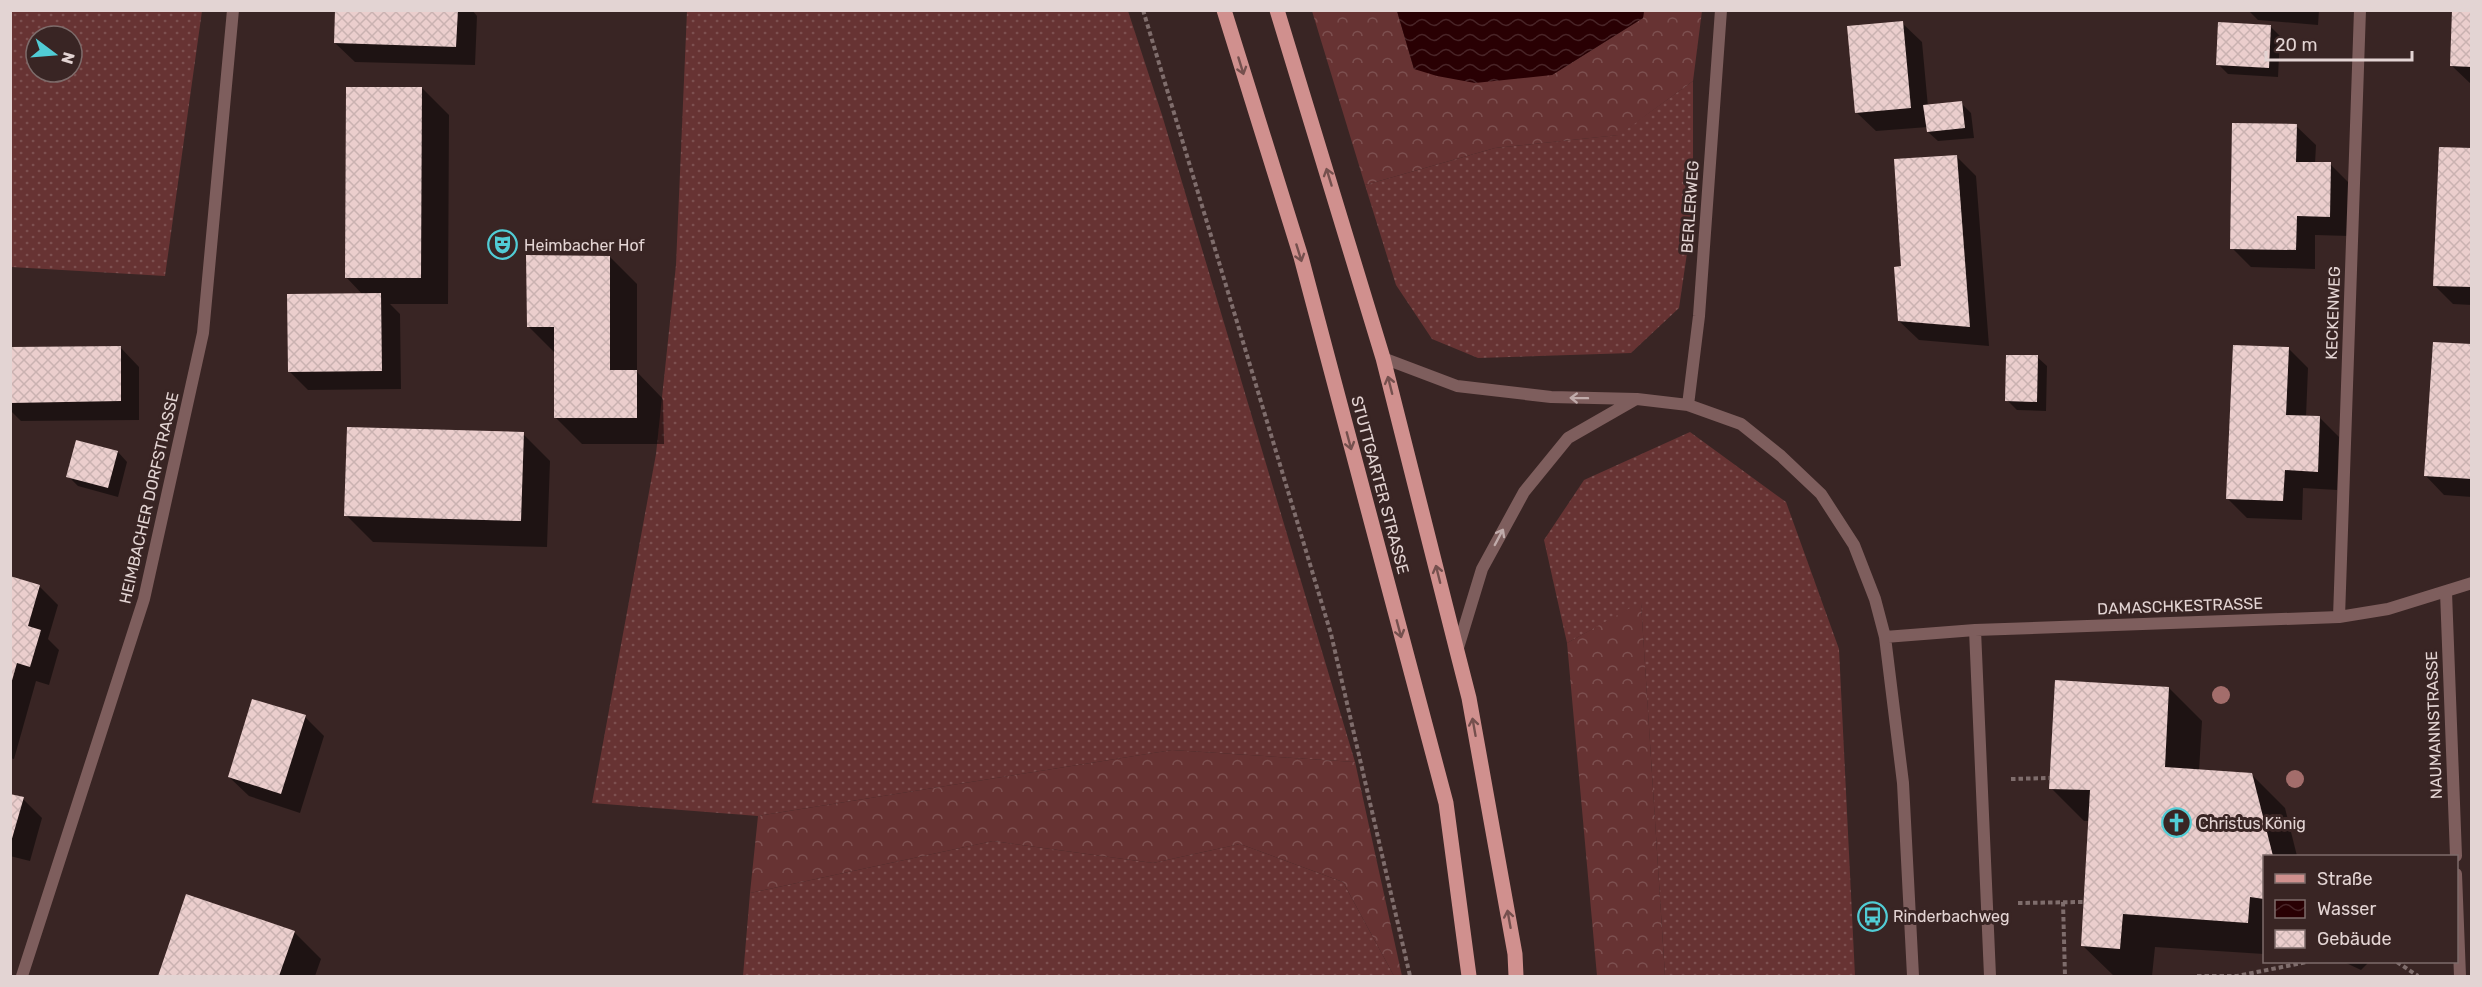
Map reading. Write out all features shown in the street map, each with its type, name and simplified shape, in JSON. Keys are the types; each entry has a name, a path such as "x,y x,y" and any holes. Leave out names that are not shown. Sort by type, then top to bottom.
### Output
{"main road":[{"name":"STUTTGARTER STRASSE","path":"1224,10 1301,257 1446,803 1469,976"},
{"name":"STUTTGARTER STRASSE","path":"1276,10 1383,358 1469,698 1515,954 1516,976"}],"street":[{"name":"HEIMBACHER DORFSTRASSE","path":"22,976 144,599 202,333 233,10"},
{"name":"BERLERWEG","path":"1688,405 1699,316 1720,10"},
{"name":"KECKENWEG","path":"2339,617 2360,10"},
{"path":"1383,358 1457,386 1551,397 1637,399 1688,405 1741,424 1821,494 1854,545 1875,599 1886,638 1903,783 1913,976"},
{"path":"1457,651 1482,569 1524,492 1568,438 1637,399"},
{"name":"DAMASCHKESTRASSE","path":"1886,638 1975,630 2339,617 2388,609 2472,583"},
{"name":"NAUMANNSTRASSE","path":"2446,592 2456,855"},
{"path":"1975,630 1990,976"},
{"path":"2458,908 2460,976"}],"path":[{"path":"1143,10 1331,634 1410,976"},
{"path":"2039,779 2050,778"},
{"path":"2063,902 2065,976"},
{"path":"1987,903 2083,902"},
{"path":"2198,976 2237,975 2302,963"},
{"path":"2398,963 2418,976"}],"green space":[{"path":"10,11 202,11 165,276 11,267"},
{"path":"687,11 1128,11 1162,115 1355,762 1172,750 758,816 592,803 656,454 676,265"},
{"path":"1312,11 1397,11 1414,69 1552,75 1643,18 1644,11 1702,11 1693,81 1619,135 1495,148 1365,185"},
{"path":"1693,81 1693,212 1679,308 1631,353 1478,358 1432,339 1396,285 1365,185 1495,148 1618,135"},
{"path":"1690,432 1786,502 1839,649 1855,976 1665,976 1641,603 1567,643 1544,540 1584,480"},
{"path":"1641,602 1665,976 1597,976 1567,643"},
{"path":"1172,750 1355,762 1402,976 1394,976 1343,882 1240,844 1153,863 993,841 750,893 758,816"},
{"path":"993,841 1153,863 1240,844 1343,882 1394,976 743,976 750,893"}],"water":[{"path":"1397,10 1644,11 1643,18 1552,75 1475,83 1414,69"}],"building":[{"path":"335,10 458,10 456,47 334,43"},
{"path":"2452,10 2472,10 2472,67 2450,66"},
{"path":"1903,21 1911,108 1855,113 1847,26"},
{"path":"2218,22 2271,25 2269,68 2216,65"},
{"path":"346,87 422,87 421,278 345,278"},
{"path":"1962,101 1965,128 1927,132 1923,105"},
{"path":"2232,123 2297,124 2296,162 2331,162 2330,217 2297,216 2296,250 2230,249"},
{"path":"2439,147 2472,148 2472,287 2433,286"},
{"path":"1957,155 1970,327 1898,321 1894,267 1901,266 1894,159"},
{"path":"526,255 610,256 610,370 637,370 637,418 554,418 554,327 527,327"},
{"path":"381,293 382,371 288,372 287,294"},
{"path":"2433,342 2472,344 2472,479 2424,476"},
{"path":"2233,345 2289,347 2286,415 2320,416 2318,472 2285,470 2283,501 2226,499"},
{"path":"121,346 121,401 10,403 10,347"},
{"path":"2006,355 2038,355 2037,402 2005,401"},
{"path":"347,427 524,432 521,521 344,516"},
{"path":"76,440 118,451 108,488 66,477"},
{"path":"10,576 40,585 28,626 41,630 30,667 17,663 11,684"},
{"name":"Christus König","path":"2055,680 2169,687 2165,767 2252,773 2273,855 2263,855 2263,899 2250,897 2248,923 2123,914 2120,949 2081,946 2090,790 2049,789"},
{"path":"252,699 306,715 281,794 228,777"},
{"path":"10,794 24,797 11,842 10,842"},
{"path":"186,894 295,931 279,976 158,976"}],"place":[{"name":"Heimbacher Hof","path":"503,245"},
{"name":"Christus König","path":"2177,823"},
{"name":"Rinderbachweg","path":"1872,916"}]}
